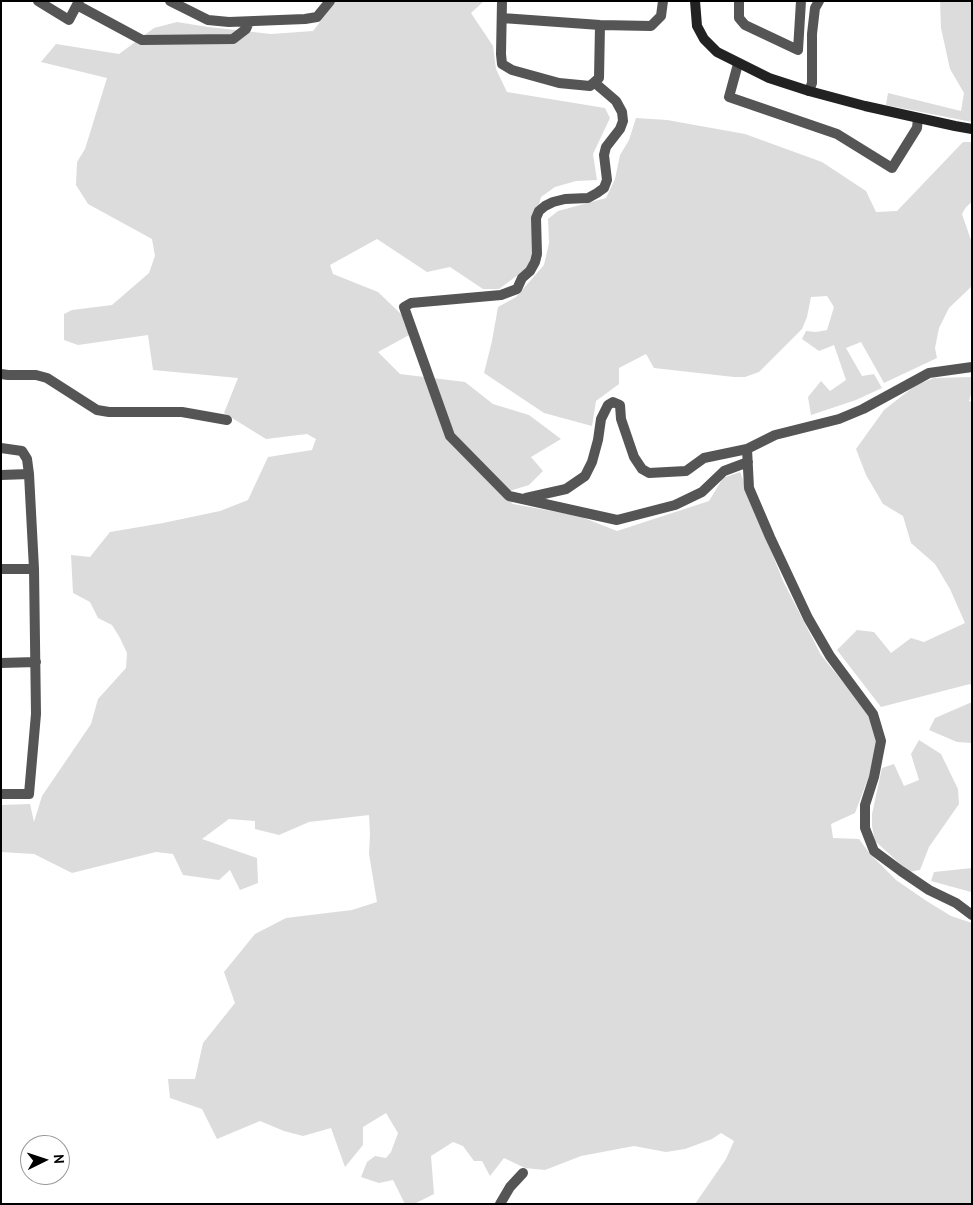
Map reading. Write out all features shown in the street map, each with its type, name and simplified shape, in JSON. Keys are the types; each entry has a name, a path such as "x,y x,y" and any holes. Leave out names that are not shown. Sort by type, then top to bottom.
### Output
{"street":[{"path":"38,1 69,20 78,3 142,40 233,39 246,29 249,22"},
{"path":"170,1 208,20 229,22 317,17 330,1"},
{"path":"502,1 502,64 512,70 559,83 590,86 599,78 600,25"},
{"path":"502,18 600,25 651,26 661,16 663,1"},
{"path":"695,1 696,26 704,39 716,52 738,64 769,78 809,91 918,118 972,129"},
{"path":"739,1 739,18 745,25 798,50 801,1"},
{"path":"809,91 812,83 812,34 815,8 818,1"},
{"path":"738,64 729,97 837,134 892,168 916,128 918,118"},
{"path":"595,82 616,101 622,112 623,121 620,129 606,147 604,155 607,180 604,188 588,198 565,199 553,202 539,211 536,218 537,254 535,262 530,271 522,278 517,289 501,295 411,303 404,308 450,436 509,496 617,520 675,505 702,492 724,471 748,462"},
{"path":"523,499 566,489 585,476 592,462 601,419 608,405 613,402 620,405 621,419 634,457 642,469 649,473 686,471 704,458 747,449 774,435 839,419 930,373 972,367"},
{"path":"1,374 36,375 47,378 97,410 108,412 182,412 227,420"},
{"path":"1,448 22,451 27,459 34,569 36,662 36,714 28,794 1,794"},
{"path":"747,449 749,488 770,537 808,618 830,656 873,714 882,740 874,777 865,804 865,828 874,851 929,890 956,903 972,915"},
{"path":"1,475 29,474"},
{"path":"1,569 34,569"},
{"path":"1,663 36,662"},
{"path":"500,1204 510,1187 523,1173"}],"shaded area":[{"path":"336,1 484,1 471,13 493,46 496,69 507,92 605,108 610,118 593,154 597,180 576,181 555,187 541,197 535,220 535,254 530,266 499,289 483,289 450,267 427,272 377,239 330,265 333,274 378,292 402,315 411,334 378,352 400,374 465,382 493,404 529,415 561,439 531,457 543,471 529,485 503,493 513,504 579,516 617,531 709,501 723,478 740,472 783,581 821,655 869,714 877,743 869,776 855,813 831,824 833,838 859,839 870,854 896,880 951,916 972,923 972,1204 695,1204 726,1159 734,1141 721,1133 712,1139 685,1149 666,1152 634,1146 581,1156 545,1170 525,1168 504,1158 490,1176 482,1161 474,1161 463,1146 453,1142 431,1156 434,1194 414,1204 405,1204 393,1180 379,1183 361,1177 367,1162 375,1156 386,1158 391,1152 398,1133 386,1113 363,1127 363,1145 345,1167 331,1128 303,1136 284,1131 260,1121 217,1139 202,1109 170,1098 168,1079 195,1079 203,1043 235,1003 224,972 255,934 286,918 352,910 377,902 369,854 369,815 309,822 279,835 255,829 255,821 229,819 202,839 257,858 258,883 240,890 230,870 219,880 183,875 173,854 156,852 72,873 34,854 1,852 1,805 30,804 34,822 42,796 91,724 98,699 126,668 127,653 112,625 98,618 90,602 73,593 71,555 90,557 110,532 220,511 248,500 268,457 312,450 316,439 307,434 266,439 224,413 238,378 153,370 148,335 78,345 64,340 64,314 72,310 112,305 149,273 155,256 152,239 88,204 76,185 77,162 85,149 107,78 41,62 56,44 119,54 154,28 177,22 271,34 313,31"},
{"path":"940,1 972,1 972,122 886,105 888,93 961,111 964,93 950,69 941,28"},
{"path":"636,118 667,120 745,134 822,162 866,191 876,212 897,211 963,142 972,142 972,202 962,214 972,243 972,286 949,308 939,328 935,348 937,358 884,383 861,342 846,348 862,376 874,374 882,388 856,400 811,415 808,397 821,381 830,391 846,380 834,345 819,351 802,339 806,331 827,330 834,307 827,296 811,297 807,317 802,329 759,372 745,377 654,368 646,354 619,368 619,384 596,401 592,426 544,413 484,373 498,307 516,297 544,265 549,243 548,219 558,211 606,198 615,179 620,155 629,140"},
{"path":"972,377 972,391 969,401 972,402 972,687 970,684 881,707 837,650 857,630 874,632 891,653 911,638 924,642 965,623 950,589 935,564 911,543 903,516 883,504 866,475 856,449 884,410 916,385 934,378"},
{"path":"972,702 972,743 957,742 929,730 935,718"},
{"path":"919,740 941,754 958,789 959,804 929,847 920,870 909,872 875,841 872,814 882,768 894,764 904,786 919,780 911,754"},
{"path":"972,868 972,893 931,881 934,872"}]}
